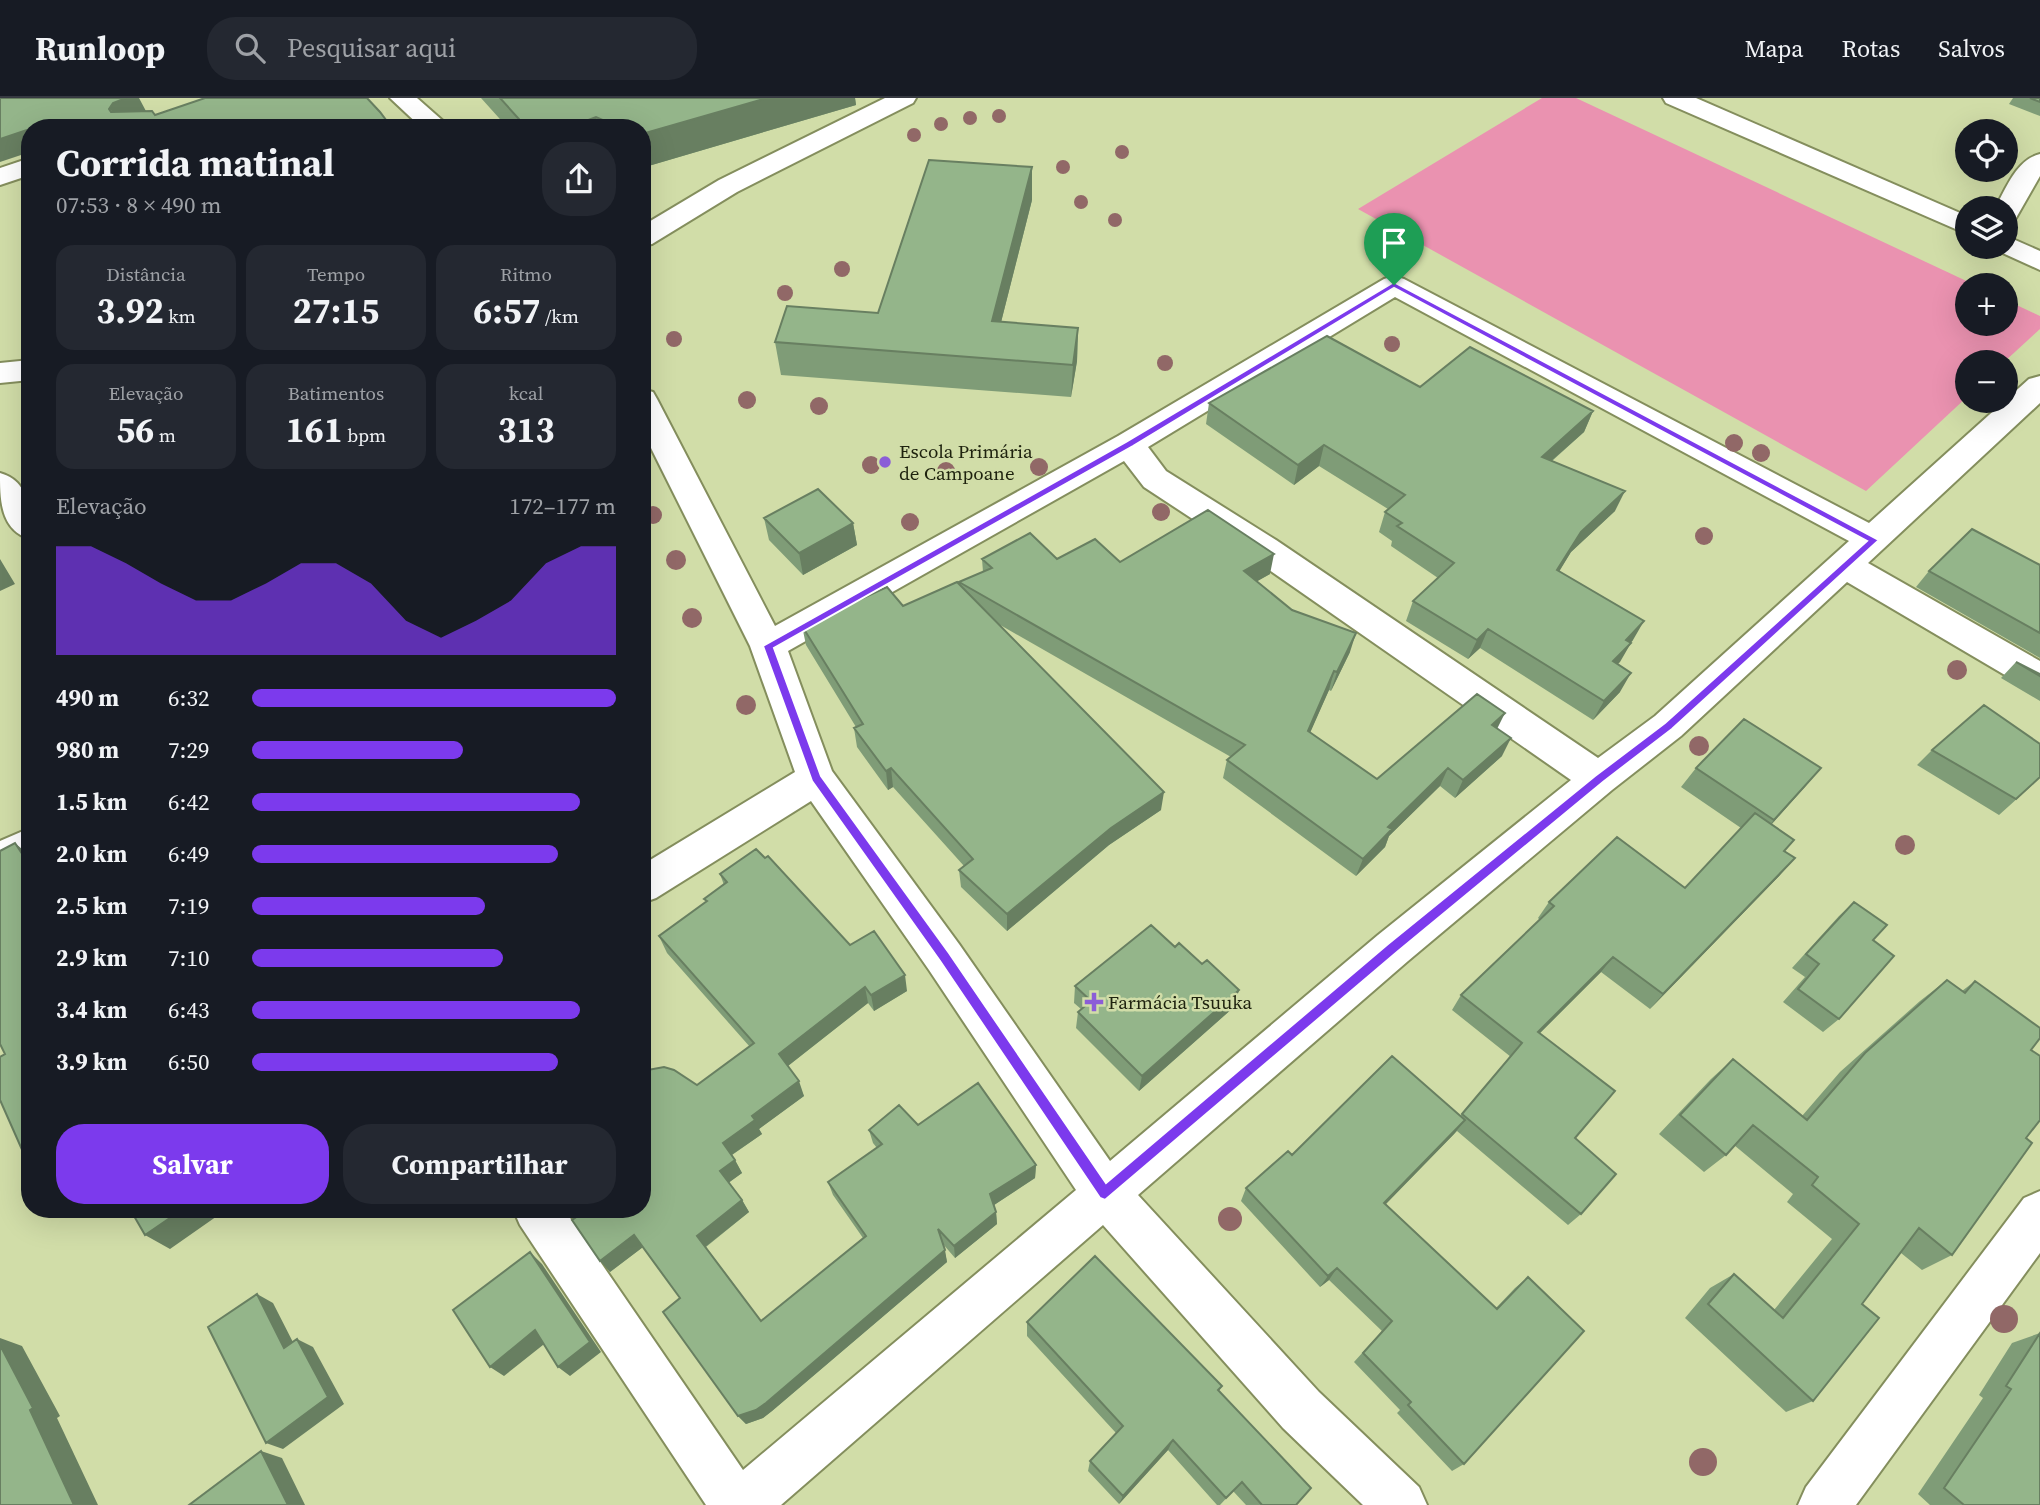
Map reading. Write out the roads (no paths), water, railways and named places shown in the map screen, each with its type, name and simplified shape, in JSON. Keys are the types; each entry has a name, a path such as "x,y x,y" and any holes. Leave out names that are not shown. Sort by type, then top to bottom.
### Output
{"street":[{"path":"402,98 427,119"},
{"path":"651,233 728,186 904,98"},
{"path":"1675,98 1955,221"},
{"path":"2015,196 2029,172 2040,162"},
{"path":"0,177 21,169"},
{"path":"2018,250 2040,262"},
{"path":"768,646 1129,444 1394,285 1874,540"},
{"path":"0,373 21,371"},
{"path":"542,1218 739,1505 1393,948 1599,779 1668,726 2040,386"},
{"path":"651,417 768,646 816,778 944,957 1105,1193 1301,1410 1401,1505"},
{"path":"1129,444 1155,479 1264,549 1599,779"},
{"path":"0,484 21,514"},
{"path":"1844,565 2040,678"},
{"path":"651,880 816,778"},
{"path":"0,860 21,850"},
{"path":"1824,1505 2040,1214"}],"place":[{"name":"Escola Primária de Campoane","path":"885,462"},
{"name":"Farmácia Tsuuka","path":"1094,1002"}]}
